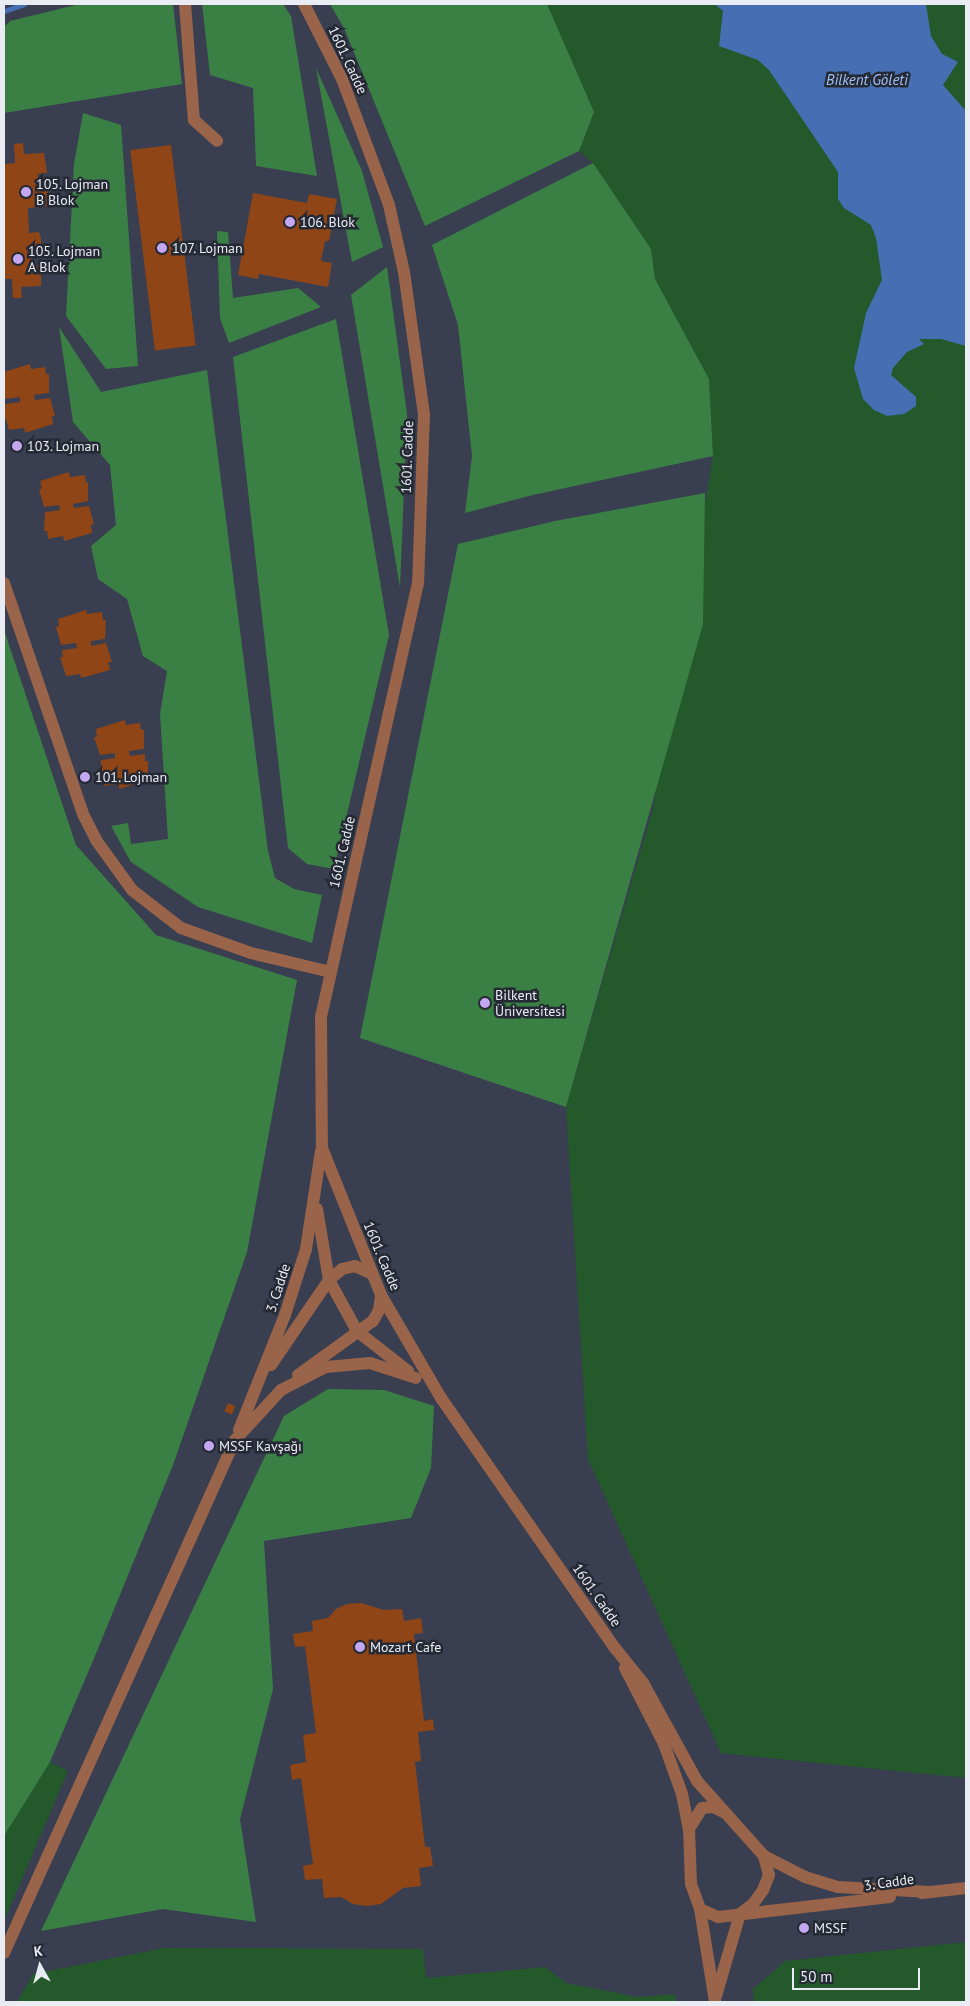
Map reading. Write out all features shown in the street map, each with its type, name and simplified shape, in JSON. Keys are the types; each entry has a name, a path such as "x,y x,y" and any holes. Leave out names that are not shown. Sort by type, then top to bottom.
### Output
{"street":[{"path":"185,4 194,120 217,141"},
{"name":"1601. Cadde","path":"304,4 342,78 389,205 404,272 424,414 418,583 321,1016 322,1148 370,1273 441,1398 615,1648 644,1683 697,1781 726,1813"},
{"path":"4,583 84,816 96,840 132,890 181,928 251,953 331,972"},
{"name":"3. Cadde","path":"4,1953 235,1440 258,1383 306,1249 316,1199 322,1148"},
{"name":"3. Cadde","path":"316,1199 328,1280 357,1331 441,1398"},
{"name":"3. Cadde","path":"258,1383 328,1280 342,1269 355,1266 370,1273"},
{"path":"235,1440 281,1390 320,1356 373,1321 379,1310 381,1295"},
{"path":"281,1390 326,1366 349,1363 370,1363 416,1378"},
{"name":"1601. Cadde","path":"615,1648 664,1744 682,1794 689,1829"},
{"path":"715,2002 700,1909 691,1884 689,1829 702,1808 713,1807 726,1813"},
{"name":"3. Cadde","path":"726,1813 764,1856 805,1877 838,1887 930,1892"},
{"path":"715,2002 740,1914 753,1904 763,1890 769,1875 764,1856"},
{"path":"930,1892 966,1888"},
{"name":"3. Cadde","path":"700,1909 718,1917 930,1892"}],"shaded area":[{"name":"Bilkent Üniversitesi","path":"4,4 966,4 966,2002 4,2002"}],"green space":[{"path":"80,4 173,4 182,84 4,113 4,27 10,21"},
{"path":"202,4 283,4 291,16 317,176 256,166 253,88 210,75"},
{"path":"330,4 547,4 594,112 579,151 425,226 344,28"},
{"path":"547,4 966,4 966,1778 721,1753 588,1459 566,1107 653,809 713,456 709,379 655,279 651,249 593,163 579,151 594,112"},
{"path":"316,68 362,171 383,247 352,262"},
{"path":"83,113 121,125 138,366 106,369 66,316 74,164"},
{"path":"593,163 651,249 655,279 709,379 713,456 533,495 465,513 472,456 458,325 432,245"},
{"path":"217,231 228,232 233,298 298,288 321,307 229,343 220,318"},
{"path":"387,267 407,414 400,587 351,295"},
{"path":"336,319 389,635 334,869 307,864 288,848 233,357"},
{"path":"59,327 101,392 207,370 268,851 275,878 294,889 322,895 312,943 198,907 131,862 111,826 128,823 131,844 168,839 160,714 167,671 143,656 127,599 98,579 91,546 116,525 110,465 73,422"},
{"path":"705,493 703,624 566,1107 360,1038 458,544 555,521"},
{"path":"4,630 76,845 156,935 297,980 247,1252 173,1465 95,1656 50,1762 4,1836"},
{"path":"328,1389 384,1390 434,1406 431,1468 411,1518 264,1541 273,1689 240,1819 256,1922 163,1909 41,1931 284,1416"},
{"path":"50,1762 68,1771 4,1921 4,1836"},
{"path":"966,1942 966,2002 754,2002 753,1989 785,1961"},
{"path":"164,1948 423,1949 426,1978 545,1967 566,1983 638,1997 675,1994 676,2002 17,2002 33,1974"}],"water":[{"name":"Bilkent Göleti","path":"715,4 926,4 931,36 942,54 958,62 943,85 966,111 966,346 941,339 919,339 924,344 907,352 893,368 891,375 916,397 916,406 904,414 887,416 874,410 863,399 854,368 866,313 882,280 876,238 871,225 844,208 838,199 838,172 769,70 758,60 719,46 723,11"}],"building":[{"path":"23,143 24,154 44,153 47,173 38,174 39,186 48,186 48,206 28,208 29,233 39,232 41,239 41,252 32,253 33,266 41,265 41,286 21,287 22,298 13,298 12,279 4,279 4,164 15,163 14,144"},
{"name":"107. Lojman","path":"171,145 196,345 155,350 130,150"},
{"name":"106. Blok","path":"253,193 307,203 309,194 337,199 329,241 325,241 321,261 332,263 328,287 259,274 258,279 238,275"},
{"path":"30,364 31,369 45,367 46,374 49,374 49,393 34,395 35,400 50,398 55,416 52,416 53,424 25,433 24,428 9,430 4,413 5,404 20,402 20,397 5,399 4,372"},
{"path":"69,472 70,477 85,475 86,483 88,482 88,501 73,504 74,508 89,506 94,524 91,525 92,533 64,541 63,536 48,539 47,531 44,531 45,512 60,510 59,505 44,507 39,489 42,489 40,481"},
{"path":"86,610 87,614 102,612 103,620 106,620 105,639 91,641 91,646 106,643 112,662 108,662 110,670 81,678 80,674 66,676 60,657 63,657 62,650 77,648 76,643 61,645 56,627 59,626 58,619"},
{"path":"125,720 126,725 140,723 141,730 144,730 144,749 129,751 130,756 145,754 145,761 148,761 148,780 119,789 119,784 104,786 99,768 101,767 101,760 115,758 115,753 100,755 94,737 97,737 96,729"},
{"path":"228,1403 235,1406 232,1414 224,1411"},
{"path":"361,1603 384,1610 402,1609 404,1621 421,1618 423,1633 414,1634 424,1721 433,1719 434,1730 418,1732 421,1761 415,1762 425,1847 430,1847 433,1866 419,1868 421,1886 403,1888 381,1904 366,1906 353,1904 341,1897 324,1898 322,1879 305,1880 303,1866 313,1864 301,1778 292,1780 290,1765 306,1762 303,1735 316,1733 305,1646 295,1647 293,1634 313,1631 312,1621 328,1618 336,1609 347,1604"}],"waterway":[{"path":"4,11 24,4"}],"place":[{"name":"105. Lojman B Blok","path":"26,192"},
{"name":"106. Blok","path":"290,222"},
{"name":"107. Lojman","path":"162,248"},
{"name":"105. Lojman A Blok","path":"18,259"},
{"name":"103. Lojman","path":"17,446"},
{"name":"101. Lojman","path":"85,777"},
{"name":"Bilkent Üniversitesi","path":"485,1003"},
{"name":"MSSF Kavşağı","path":"209,1446"},
{"name":"Mozart Cafe","path":"360,1647"},
{"name":"MSSF","path":"804,1928"}]}
